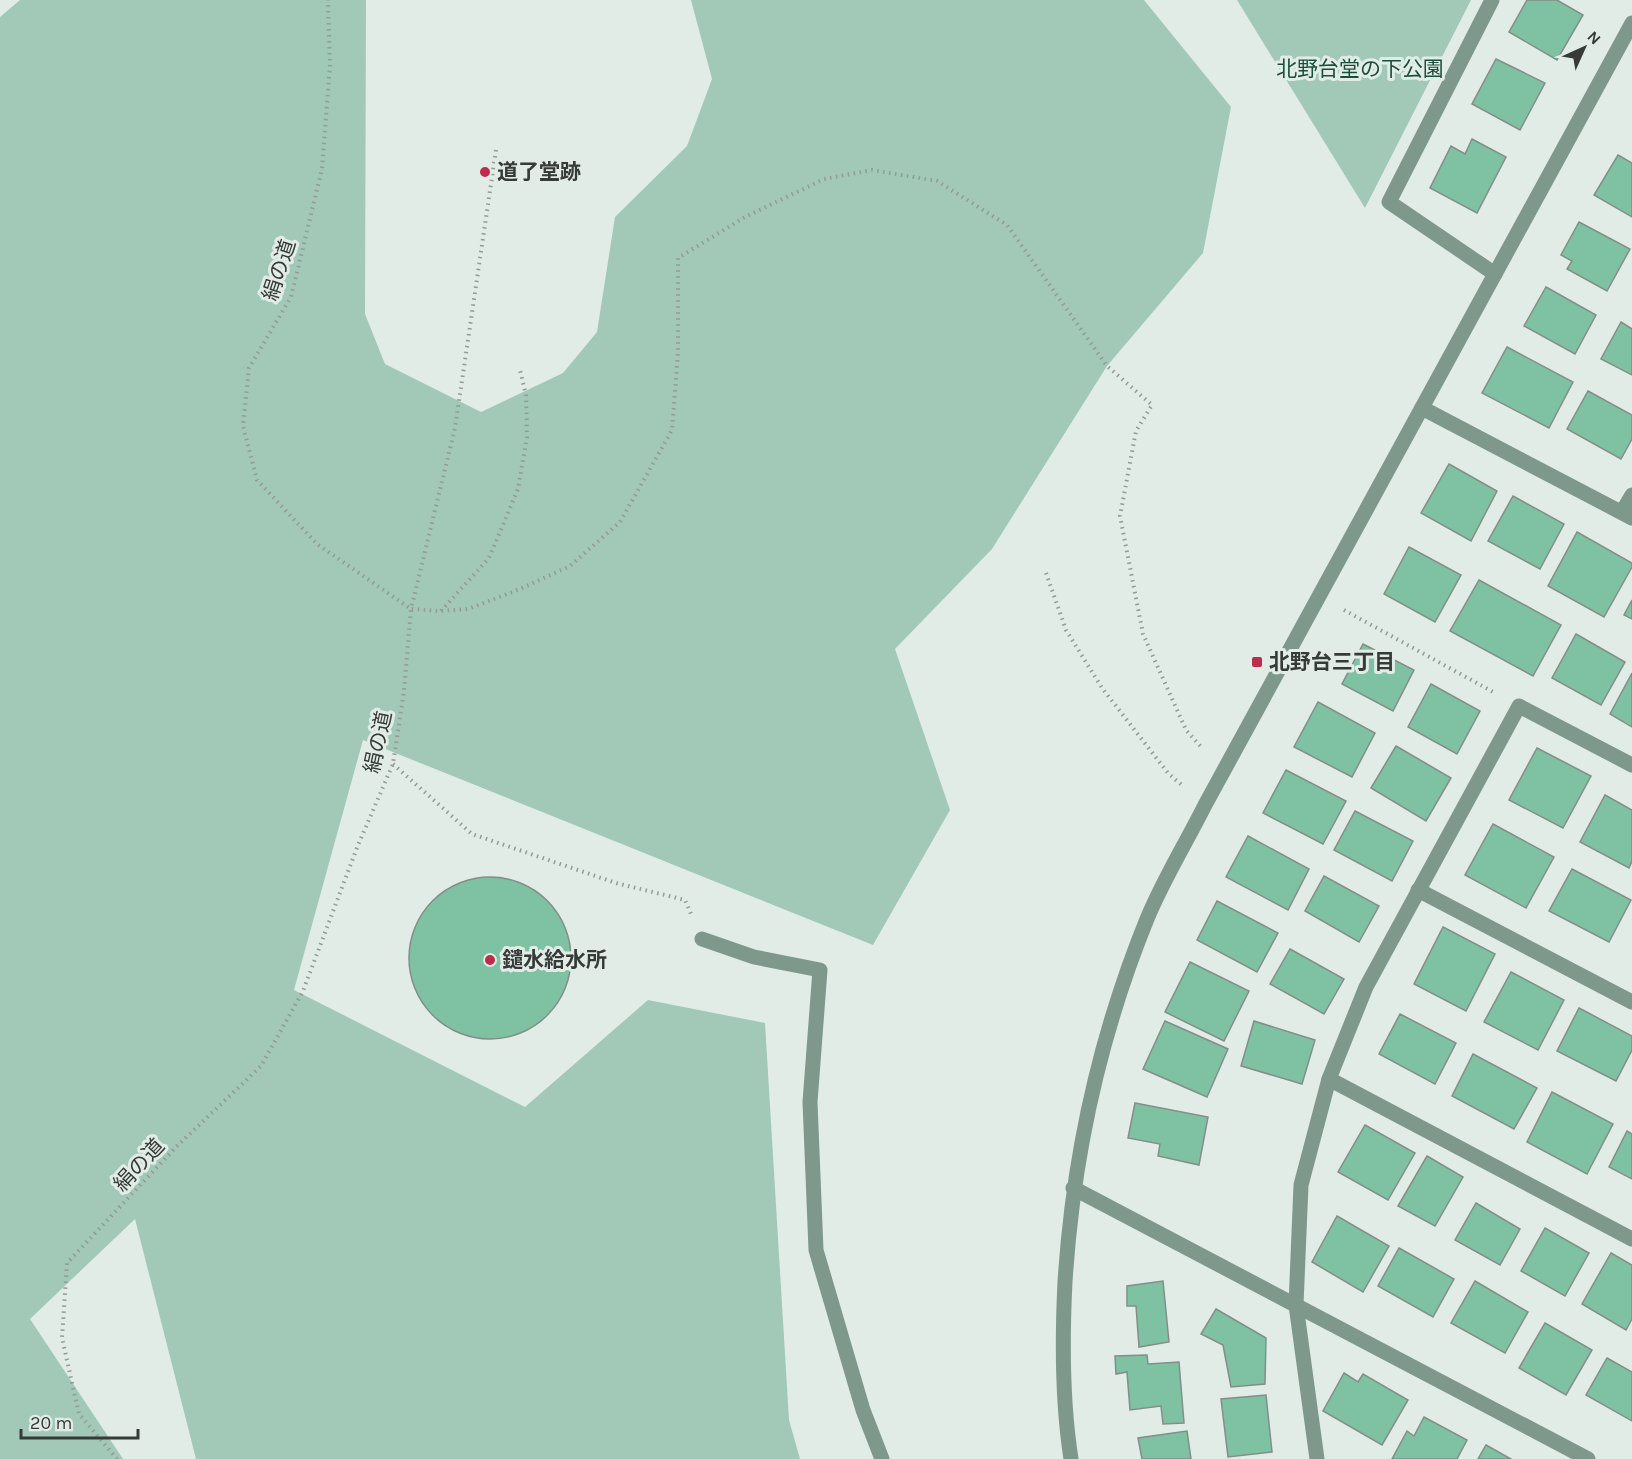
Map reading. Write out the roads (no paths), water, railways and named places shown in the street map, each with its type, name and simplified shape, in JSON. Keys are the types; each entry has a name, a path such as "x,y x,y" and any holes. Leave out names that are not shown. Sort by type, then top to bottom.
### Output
{"street":[{"path":"1492,0 1389,202 1495,274"},
{"path":"1071,1459 1066,1425 1063,1326 1073,1188 1092,1085 1118,997 1148,917 1205,805 1632,23"},
{"path":"1422,408 1627,515 1632,495"},
{"path":"1317,1459 1296,1305 1301,1185 1329,1078 1366,987 1519,706 1632,765"},
{"path":"1419,890 1632,1002"},
{"path":"702,939 754,957 820,970 810,1102 816,1250 863,1410 882,1459"},
{"path":"1329,1078 1632,1239"},
{"path":"1073,1188 1588,1459"}],"place":[{"name":"道了堂跡","path":"485,172"},
{"name":"北野台三丁目","path":"1257,662"},
{"name":"鑓水給水所","path":"490,960"}],"park label":[{"name":"北野台堂の下公園","path":"1360,69"}]}
